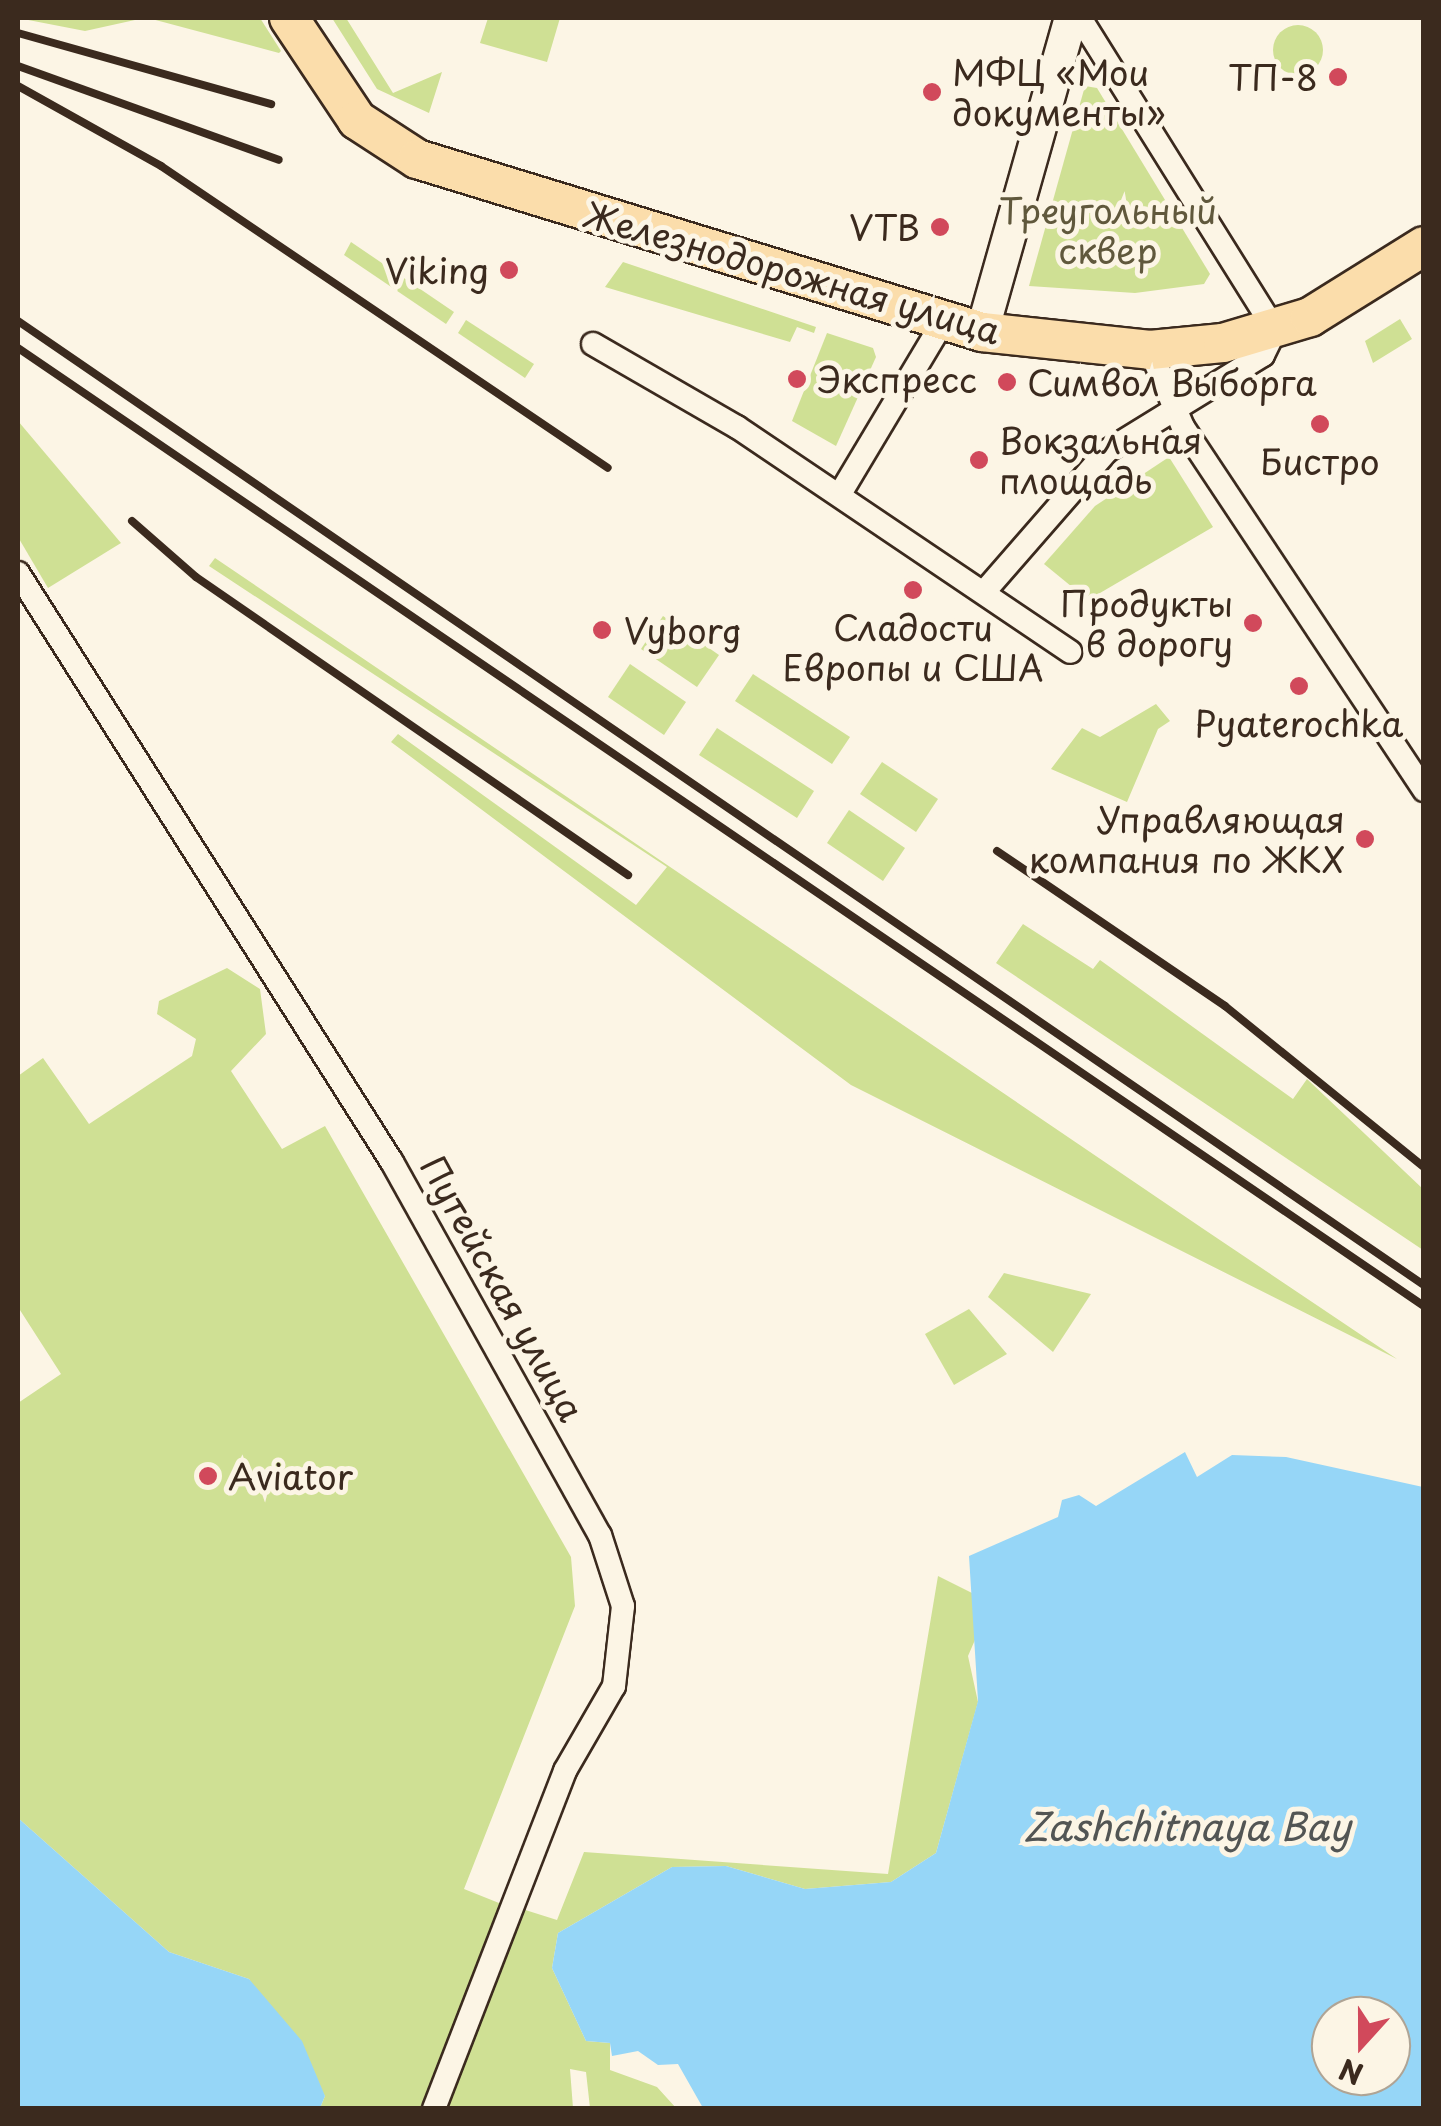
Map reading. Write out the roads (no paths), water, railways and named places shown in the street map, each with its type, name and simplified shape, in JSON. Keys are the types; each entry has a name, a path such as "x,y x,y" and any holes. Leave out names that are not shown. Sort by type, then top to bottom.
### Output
{"main road":[{"name":"Железнодорожная улица","path":"290,18 346,106 399,151 982,332 1150,350 1276,330"},
{"path":"1276,330 1424,246"}],"street":[{"path":"982,332 1070,18"},
{"path":"984,592 1107,451 1263,355 1276,330 1080,18"},
{"path":"840,494 943,322"},
{"path":"594,344 840,494 1070,652"},
{"path":"1150,350 1174,409 1424,790"},
{"name":"Путейская улица","path":"18,572 25,601 392,1162 600,1535 622,1606 614,1686 565,1771 436,2101"}],"water":[{"name":"Zashchitnaya Bay","path":"1185,1452 1197,1477 1232,1455 1286,1457 1423,1487 1423,2108 703,2108 678,2064 658,2065 638,2051 612,2056 610,2043 586,2041 552,1968 558,1933 672,1867 726,1866 805,1889 891,1882 936,1853 978,1701 969,1556 1058,1517 1062,1500 1079,1495 1096,1506"},
{"path":"18,1818 169,1952 249,1979 302,2041 325,2096 320,2108 18,2108"}],"railway":[{"path":"18,33 271,104"},
{"path":"18,66 279,160"},
{"path":"18,86 161,166 608,468"},
{"path":"18,321 1424,1285"},
{"path":"18,348 1424,1306"},
{"path":"132,521 196,577 628,875"},
{"path":"997,851 1225,1006 1424,1167"}],"place":[{"name":"ТП-8","path":"1338,77"},
{"name":"МФЦ «Мои документы»","path":"932,92"},
{"name":"VTB","path":"940,227"},
{"name":"Viking","path":"509,270"},
{"name":"Экспресс","path":"797,379"},
{"name":"Символ Выборга","path":"1007,382"},
{"name":"Бистро","path":"1320,424"},
{"name":"Вокзальная площадь","path":"979,460"},
{"name":"Сладости Европы и США","path":"913,590"},
{"name":"Продукты в дорогу","path":"1253,623"},
{"name":"Vyborg","path":"602,630"},
{"name":"Pyaterochka","path":"1299,686"},
{"name":"Управляющая компания по ЖКХ","path":"1365,839"},
{"name":"Aviator","path":"208,1476"}],"park label":[{"name":"Треугольный сквер","path":"1108,230"}]}
